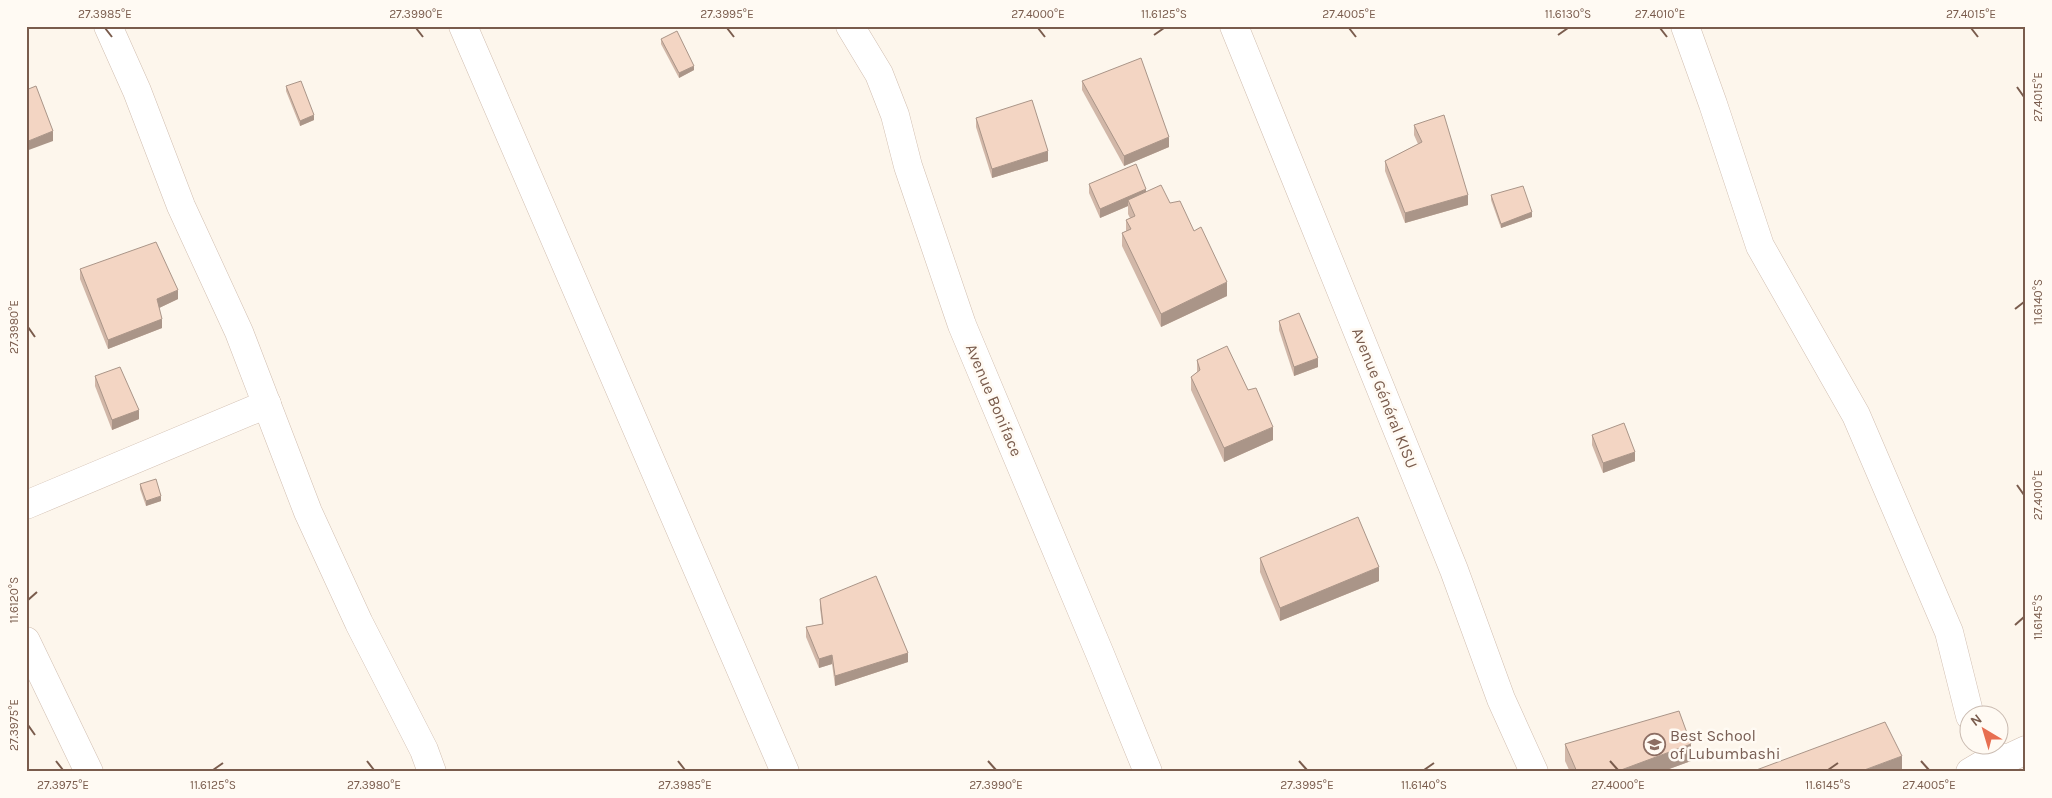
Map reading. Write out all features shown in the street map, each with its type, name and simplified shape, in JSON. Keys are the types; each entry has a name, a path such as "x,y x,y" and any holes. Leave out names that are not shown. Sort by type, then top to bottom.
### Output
{"street":[{"path":"108,26 138,91 181,206 239,332 308,512 359,623 424,750 432,772"},
{"path":"463,26 785,772"},
{"name":"Avenue Boniface","path":"850,26 879,74 895,116 908,166 962,325 1148,772"},
{"name":"Avenue Général KISU","path":"1234,26 1454,570 1501,699 1534,772"},
{"path":"1685,26 1760,246 1856,415 1949,632 1968,706"},
{"path":"26,505 267,404"},
{"path":"26,642 89,772"},
{"path":"1979,760 2012,756 2026,750"}],"building":[{"path":"677,31 694,66 679,73 661,39"},
{"path":"1141,58 1169,137 1124,156 1082,81"},
{"path":"301,81 314,115 300,121 286,86"},
{"path":"36,86 53,131 26,142 26,90"},
{"path":"1032,100 1048,151 992,169 976,118"},
{"path":"1444,115 1468,195 1405,213 1385,161 1422,142 1414,125"},
{"path":"1136,164 1146,189 1100,209 1089,184"},
{"path":"1161,185 1170,203 1180,201 1194,231 1201,227 1227,282 1161,314 1122,233 1131,229 1126,220 1135,216 1128,200"},
{"path":"1523,186 1532,212 1501,224 1491,195"},
{"path":"156,242 178,290 157,299 162,319 108,340 80,269"},
{"path":"1299,313 1318,358 1294,367 1279,321"},
{"path":"1227,346 1248,390 1256,388 1273,427 1224,448 1191,377 1200,370 1197,360"},
{"path":"120,367 139,410 112,420 95,376"},
{"path":"1624,423 1635,452 1603,463 1592,435"},
{"path":"156,479 161,496 146,501 140,484"},
{"path":"1358,517 1379,567 1280,608 1260,558"},
{"path":"876,576 908,653 835,676 832,655 819,659 806,627 823,624 820,599"},
{"path":"1679,711 1691,744 1621,770 1622,772 1577,772 1565,744"},
{"path":"1885,722 1902,756 1859,772 1751,772"}],"place":[{"name":"Best School of Lubumbashi","path":"1654,744"}]}
